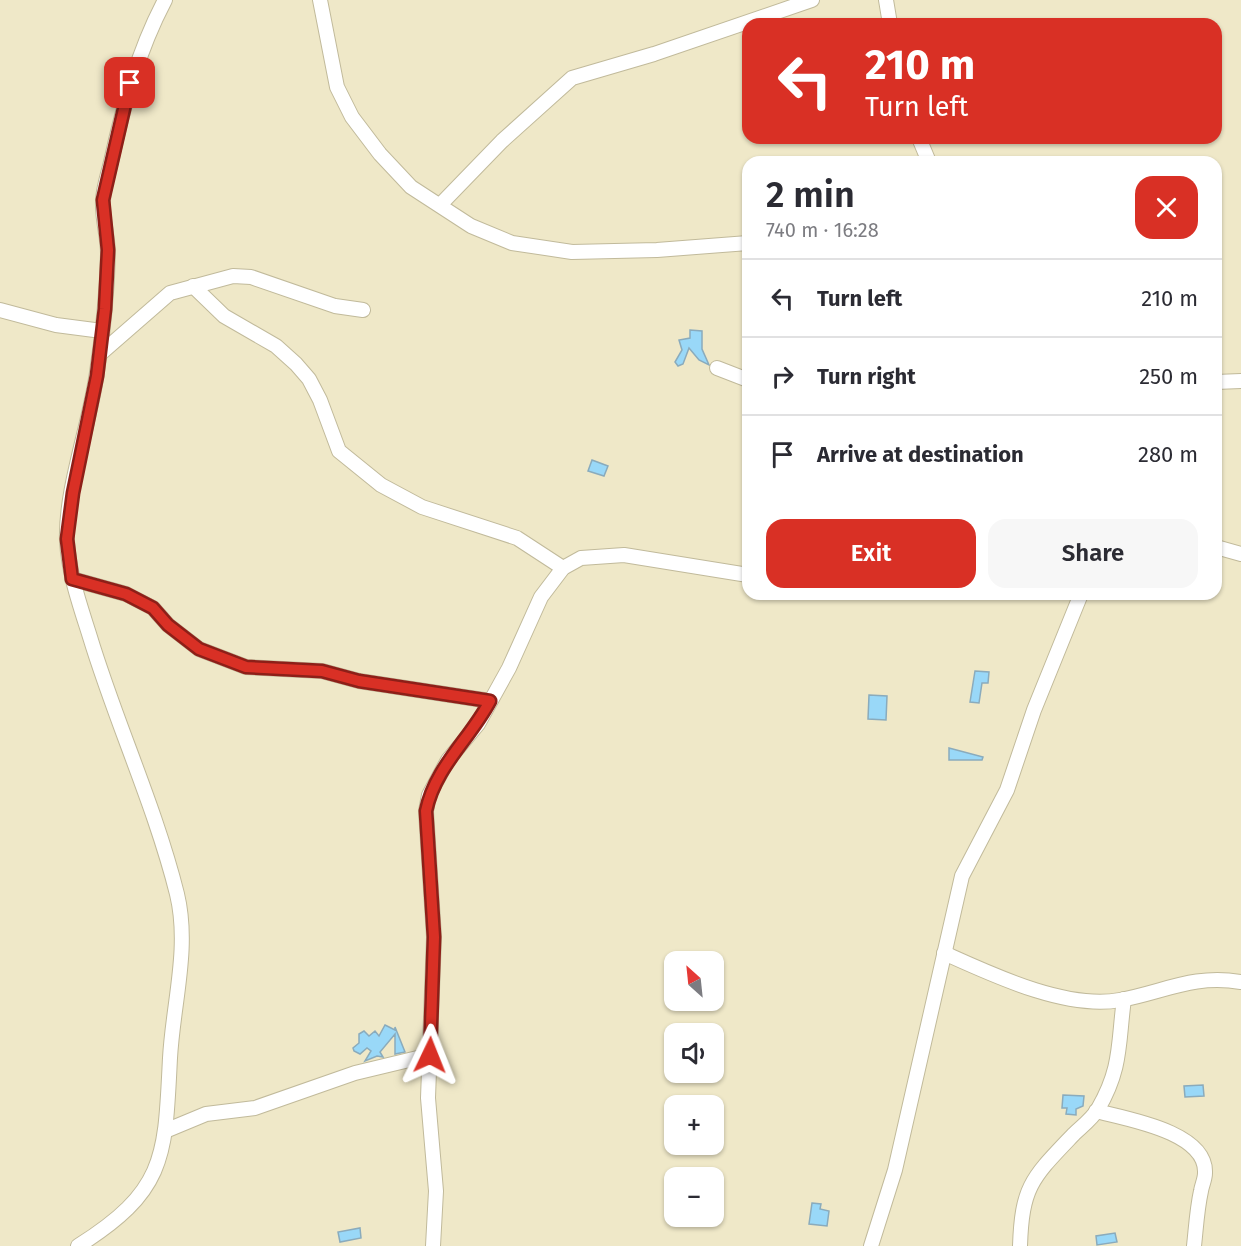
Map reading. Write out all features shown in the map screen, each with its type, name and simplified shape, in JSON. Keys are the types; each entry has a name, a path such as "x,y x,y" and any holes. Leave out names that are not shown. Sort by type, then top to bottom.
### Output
{"street":[{"path":"78,1246 127,1212 147,1187 162,1156 172,1014 181,975 182,934 177,896 108,696 72,579 67,539 102,331 108,250 103,200 130,83 165,0"},
{"path":"320,0 337,87 352,117 380,154 411,187 471,226 512,243 572,252 657,250 742,243"},
{"path":"759,18 812,0"},
{"path":"886,0 889,18"},
{"path":"440,206 502,141 572,78 654,54 742,24"},
{"path":"99,354 170,293 233,276 251,277 335,306 363,310"},
{"path":"193,286 224,316 276,346 296,364 309,379 320,400 339,451 381,485 422,507 517,538 563,568"},
{"path":"0,310 56,326 102,331"},
{"path":"717,368 742,378"},
{"path":"1222,382 1241,381"},
{"path":"1222,549 1241,554"},
{"path":"433,1246 436,1191 428,1098 434,937 426,811 429,795 448,760 478,724 541,597 563,568 581,558 624,555 742,573"},
{"path":"72,579 126,594 153,608 168,625 199,649 246,667 322,671 359,681 490,701"},
{"path":"871,1246 895,1170 962,876 1007,790 1034,710 1079,600"},
{"path":"944,953 1020,984 1077,1000 1124,999 1192,980 1241,982"},
{"path":"1020,1246 1023,1201 1029,1187 1040,1170 1096,1112 1118,1061 1124,999"},
{"path":"165,1131 206,1114 255,1108 355,1073 430,1055"},
{"path":"1096,1112 1142,1122 1174,1135 1198,1150 1204,1161 1206,1175 1201,1188 1194,1246"}],"building":[{"path":"690,330 702,331 702,349 709,365 699,360 689,348 683,364 678,366 675,362 682,350 679,340 690,338"},
{"path":"592,460 608,466 604,476 588,471"},
{"path":"975,671 989,672 988,683 982,683 979,703 970,702"},
{"path":"869,695 887,696 886,720 868,719"},
{"path":"949,748 983,757 982,760 949,760"},
{"path":"385,1025 395,1030 395,1027 405,1052 395,1054 395,1034 380,1052 383,1057 377,1056 365,1061 371,1051 367,1048 360,1054 353,1048 359,1043 359,1034 364,1031 369,1036 375,1031 379,1036"},
{"path":"1203,1085 1204,1096 1185,1097 1184,1086"},
{"path":"1063,1095 1084,1096 1083,1106 1076,1109 1076,1115 1066,1114 1067,1108 1062,1108"},
{"path":"812,1203 821,1204 820,1209 829,1211 827,1226 809,1224"},
{"path":"360,1228 361,1238 340,1242 338,1232"},
{"path":"1115,1233 1117,1242 1097,1245 1096,1236"}],"route":[{"path":"130,83 103,200 108,250 105,309 97,376 86,422 67,539 72,579 126,594 153,608 168,625 199,649 246,667 322,671 359,681 490,701 478,724 448,760 429,795 426,811 434,937 430,1055"}]}
